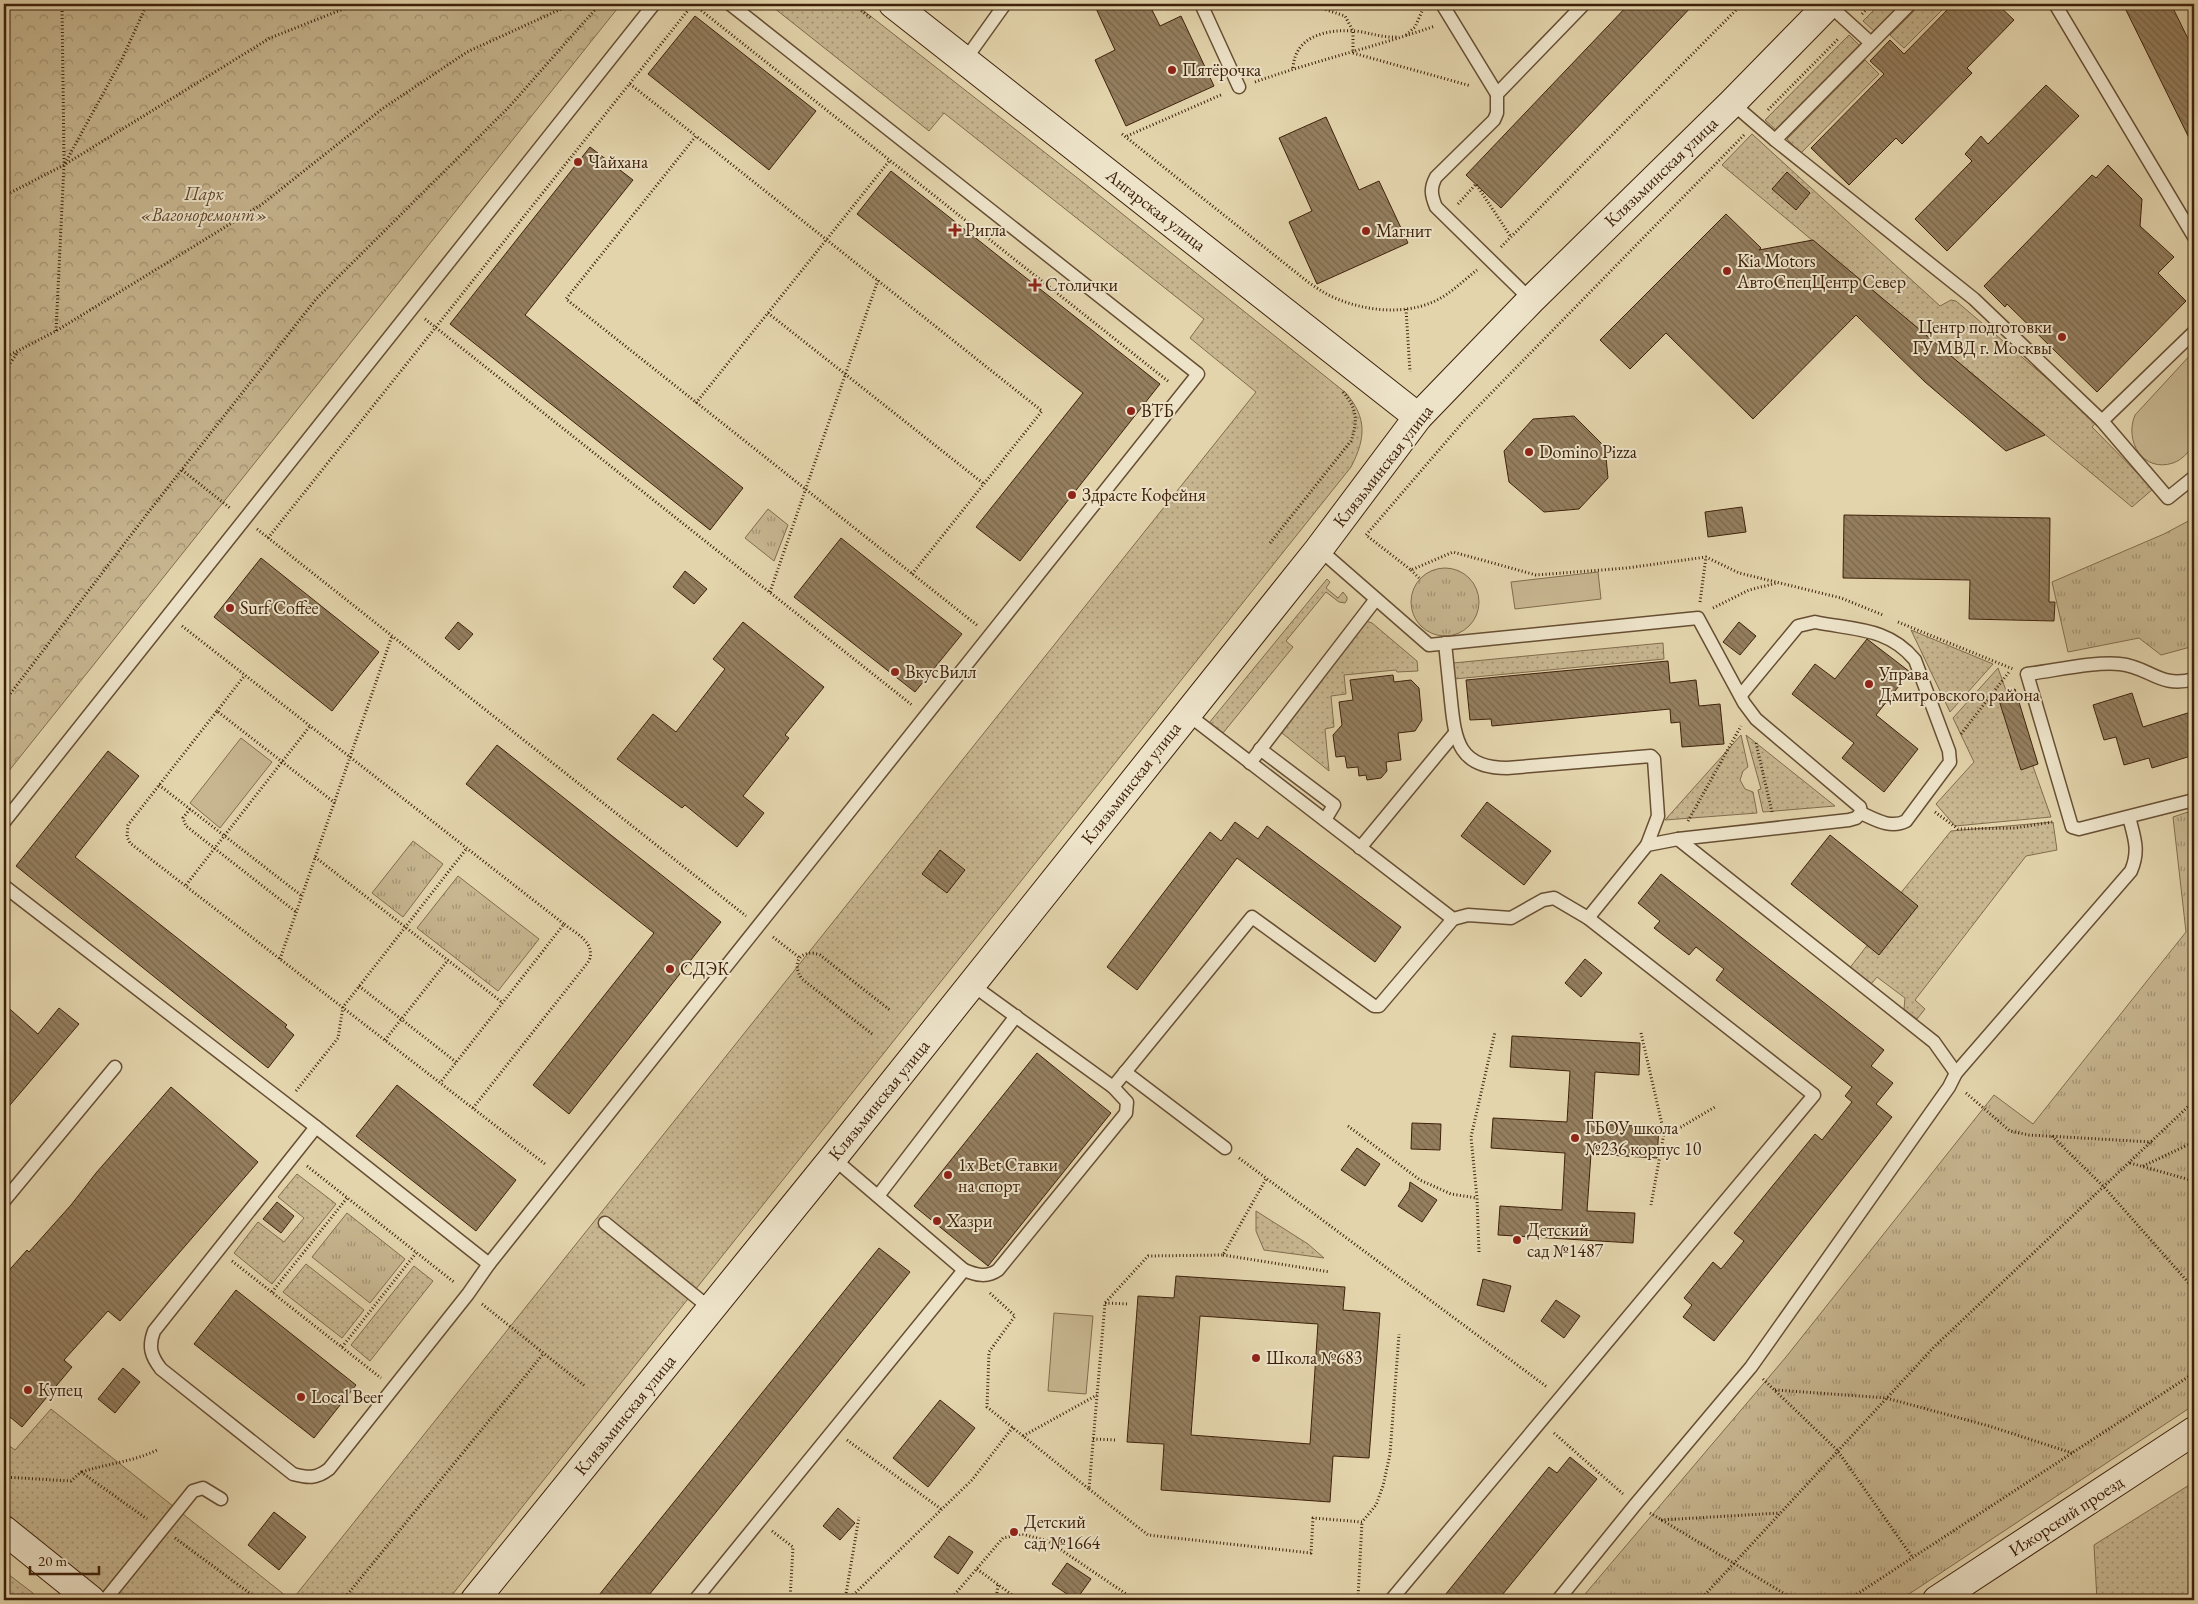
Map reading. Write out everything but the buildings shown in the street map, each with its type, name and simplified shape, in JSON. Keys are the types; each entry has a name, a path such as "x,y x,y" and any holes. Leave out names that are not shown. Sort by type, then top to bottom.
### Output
{"street":[{"name":"Клязьминская улица","path":"475,1600 833,1158 1186,713 1319,549 1418,417 1530,300 1732,103 1828,4"},
{"name":"Ангарская улица","path":"893,9 965,60 1418,417"},
{"name":"Ижорский проезд","path":"1937,1600 2194,1431"},
{"path":"4,1530 91,1600"}],"lane":[{"path":"4,822 654,4"},
{"path":"316,1127 154,1331 150,1341 150,1351 153,1360 160,1369 293,1474 308,1478 320,1476 329,1469 489,1264 1198,374 730,4"},
{"path":"965,60 1005,4"},
{"path":"1201,4 1239,87"},
{"path":"1442,4 1497,94 1497,113 1494,120 1436,177 1431,186 1432,198 1436,207 1530,300"},
{"path":"1497,94 1584,4"},
{"path":"1828,4 1871,43"},
{"path":"1775,140 1910,4"},
{"path":"2055,4 2194,237"},
{"path":"1732,103 1754,124 1974,299 2102,421 2168,498 2194,477"},
{"path":"2102,421 2194,332"},
{"path":"1319,549 1429,645 1698,618 1749,711 1860,807 1861,813"},
{"path":"1250,762 1376,599"},
{"path":"1740,695 1798,626 1815,622 1878,633 1909,653 1915,660 1949,750 1950,762 1906,821 1900,824 1884,823 1861,813"},
{"path":"1445,643 1455,733 1458,741 1469,756 1485,766 1495,768 1651,756 1654,759 1658,816 1647,846 1588,918"},
{"path":"2194,679 2170,682 2137,668 2120,664 2027,674 2072,827 2079,829 2194,800"},
{"path":"1186,713 1453,919"},
{"path":"1360,848 1455,733"},
{"path":"1260,749 1334,805 1325,820"},
{"path":"1647,846 1678,839 1849,820 1861,813"},
{"path":"1558,1600 1751,1367 1954,1077 2132,870 2136,858 2136,844 2129,817"},
{"path":"1678,839 1934,1042 1954,1077"},
{"path":"4,886 286,1103 489,1264"},
{"path":"1113,1086 1252,917 1374,1006 1379,1006 1453,919 1468,915 1511,918 1543,900 1554,898 1588,918 1814,1095 1391,1600"},
{"path":"833,1158 964,1270 983,1275 992,1274 998,1270 1120,1121 1128,1110 1128,1106 1127,1102 1113,1086 971,984"},
{"path":"878,1196 1016,1016"},
{"path":"4,1201 115,1067"},
{"path":"1125,1072 1225,1148"},
{"path":"604,1223 711,1309"},
{"path":"695,1600 964,1270"},
{"path":"105,1600 193,1491 203,1488 220,1500"}],"path":[{"path":"56,331 64,165 62,4"},
{"path":"64,165 122,59 147,4"},
{"path":"4,196 64,165 270,38 356,4"},
{"path":"4,358 56,331 261,205 382,109 467,52 572,4"},
{"path":"4,702 316,299 508,108 600,4"},
{"path":"268,538 693,4 1170,383"},
{"path":"853,4 893,9"},
{"path":"1310,4 1345,16 1353,31 1352,53"},
{"path":"1293,68 1294,59 1300,47 1308,38 1319,33 1353,31 1386,38 1404,36 1415,27 1425,4"},
{"path":"1419,578 1366,536 1463,422 1872,4"},
{"path":"1122,134 1126,136 1239,87 1293,68 1352,53 1452,19"},
{"path":"1352,53 1497,94"},
{"path":"630,84 1042,411 912,574"},
{"path":"696,136 566,300 990,636"},
{"path":"696,403 890,160"},
{"path":"1446,217 1476,184 1511,236"},
{"path":"770,592 878,280"},
{"path":"411,308 926,716"},
{"path":"1406,309 1410,372"},
{"path":"768,313 984,484"},
{"path":"4,372 18,352"},
{"path":"1270,543 1352,441 1356,428 1355,409 1344,393 1336,387"},
{"path":"182,470 800,958"},
{"path":"1411,570 1453,552 1536,575 1627,568 1706,557 1739,573 1841,598 1886,617"},
{"path":"1698,618 1706,557"},
{"path":"1698,618 1749,590 1778,582"},
{"path":"1895,620 2027,674"},
{"path":"280,959 392,636"},
{"path":"197,638 564,924 591,948 592,954 589,961 473,1108"},
{"path":"1949,750 2012,668"},
{"path":"245,675 128,825 127,837 130,843 535,1156"},
{"path":"217,711 335,803"},
{"path":"1749,711 1775,828"},
{"path":"1678,839 1749,711"},
{"path":"186,885 310,726"},
{"path":"160,785 302,896"},
{"path":"1920,802 1958,829 2015,828 2052,822 2072,827"},
{"path":"190,809 183,818 184,824 296,912"},
{"path":"286,1103 338,1038 343,1007 467,848"},
{"path":"315,857 503,1003"},
{"path":"440,1083 564,924"},
{"path":"872,1034 802,979 797,972 797,964 800,958 806,953 813,952 820,955 891,1011"},
{"path":"386,1040 448,960"},
{"path":"359,986 456,1062"},
{"path":"1480,1252 1471,1137 1495,1032"},
{"path":"1641,1033 1664,1133 1651,1205"},
{"path":"1954,1077 2010,1130 2029,1135 2153,1142"},
{"path":"1700,1600 1934,1347 2153,1142 2194,1101"},
{"path":"1664,1133 1681,1128 1715,1107"},
{"path":"1348,1126 1420,1180 1451,1194 1477,1198"},
{"path":"2052,1135 2104,1187 2194,1289"},
{"path":"2142,1167 2194,1142"},
{"path":"1225,1148 1562,1398"},
{"path":"293,1155 443,1274"},
{"path":"2130,1163 2194,1182"},
{"path":"1223,1255 1266,1179"},
{"path":"272,1292 347,1198"},
{"path":"218,1250 394,1388"},
{"path":"342,1347 416,1253"},
{"path":"1089,1489 1104,1303 1148,1256 1223,1255 1330,1272"},
{"path":"964,1270 1015,1316 989,1352 987,1407 1148,1535 1310,1553 1313,1518 1362,1522"},
{"path":"1104,1303 1129,1304"},
{"path":"490,1310 586,1387"},
{"path":"1361,1600 1358,1598 1362,1522 1376,1505 1384,1486 1390,1454 1399,1334"},
{"path":"344,1600 544,1353"},
{"path":"1751,1367 1837,1450 1913,1558"},
{"path":"1848,1600 2194,1373"},
{"path":"1775,1390 1886,1398 1989,1426 2072,1453"},
{"path":"1023,1436 1097,1395"},
{"path":"1542,1422 1635,1505 1795,1600"},
{"path":"846,1600 972,1480 1012,1427"},
{"path":"4,1430 9,1434"},
{"path":"834,1430 941,1509"},
{"path":"1093,1439 1116,1440"},
{"path":"4,1477 70,1481 81,1472 98,1466 134,1460 160,1449"},
{"path":"81,1472 162,1528 252,1595"},
{"path":"1660,1520 1780,1513"},
{"path":"846,1600 859,1516"},
{"path":"759,1521 793,1547 790,1600"},
{"path":"950,1600 1003,1538 1022,1534 1048,1541 1135,1600"},
{"path":"977,1569 1020,1600"},
{"path":"996,1600 998,1584"},
{"path":"195,1600 215,1596 252,1595 270,1600"}],"green space":[{"name":"Парк «Вагоноремонт»","path":"4,4 621,4 4,777"},
{"path":"769,4 855,4 1080,180 1346,393 1358,411 1361,420 1362,437 1360,447 1351,467 448,1600 292,1600 1256,392 1190,338 1204,319 944,113 929,131"},
{"path":"1880,4 1901,4 1874,31 1863,21"},
{"path":"1921,4 1948,4 1904,48 1890,35"},
{"path":"1849,35 1860,46 1776,130 1765,120"},
{"path":"1865,60 1879,74 1801,153 1787,139"},
{"path":"1752,134 1940,306 1951,300 1956,301 2097,421 2092,427 2153,489 2132,507 1722,165"},
{"path":"2194,351 2194,446 2176,462 2162,465 2153,463 2145,459 2134,444 2132,425 2135,415"},
{"path":"768,509 788,525 774,561 745,538"},
{"path":"2194,518 2194,646 2161,655 2139,638 2068,652 2052,582 2164,534"},
{"path":"1438,568 1452,568 1464,573 1474,583 1479,595 1479,609 1474,621 1464,631 1452,636 1438,636 1426,631 1416,621 1411,609 1411,595 1416,583 1426,573"},
{"path":"1598,572 1601,599 1515,609 1511,582"},
{"path":"1327,579 1330,582 1326,588 1338,598 1343,592 1347,597 1345,603 1339,602 1326,592 1286,641 1293,647 1223,733 1209,723"},
{"path":"1366,621 1372,623 1417,661 1418,671 1397,672 1396,670 1344,675 1346,694 1331,696 1334,727 1325,729 1329,771 1277,729"},
{"path":"1911,630 1993,664 1950,712"},
{"path":"1663,643 1664,659 1454,679 1453,663"},
{"path":"1998,668 2051,817 1955,826 1936,804 1974,762 1953,718"},
{"path":"1741,735 1748,767 1743,771 1740,780 1745,789 1753,792 1757,813 1665,820"},
{"path":"1746,735 1835,806 1763,812 1758,790 1761,789"},
{"path":"241,738 272,762 220,828 190,803"},
{"path":"2194,810 2194,1405 1900,1600 1580,1600 1786,1357 1994,1095 2033,1124 2186,932 2173,817"},
{"path":"2053,822 2057,850 2026,856 1915,1000 1925,1009 1917,1019 1904,1009 1905,998 1877,977 1866,990 1845,974 1897,907 1895,900 1951,831"},
{"path":"413,841 443,864 403,917 372,893"},
{"path":"458,876 539,939 498,991 417,928"},
{"path":"297,1174 336,1204 272,1284 234,1253 258,1222 284,1242 304,1218 278,1197"},
{"path":"1256,1211 1308,1244 1324,1258 1264,1250 1256,1231"},
{"path":"347,1213 405,1259 370,1303 312,1257"},
{"path":"306,1264 364,1310 342,1338 283,1292"},
{"path":"414,1266 433,1281 370,1361 351,1345"},
{"path":"1054,1313 1093,1316 1086,1394 1048,1391"},
{"path":"51,1409 291,1600 109,1600 4,1518 4,1442 15,1450"},
{"path":"2194,1482 2194,1600 2097,1600 2094,1545"},
{"path":"4,1571 42,1600 4,1600"}],"place":[{"name":"Пятёрочка","path":"1172,70"},
{"name":"Чайхана","path":"578,162"},
{"name":"Ригла","path":"955,230"},
{"name":"Магнит","path":"1366,231"},
{"name":"Kia Motors АвтоСпецЦентр Север","path":"1727,271"},
{"name":"Столички","path":"1035,285"},
{"name":"Центр подготовки ГУ МВД г. Москвы","path":"2062,337"},
{"name":"ВТБ","path":"1131,411"},
{"name":"Domino Pizza","path":"1529,452"},
{"name":"Здрасте Кофейня","path":"1072,495"},
{"name":"Surf Coffee","path":"230,608"},
{"name":"ВкусВилл","path":"895,672"},
{"name":"Управа Дмитровского района","path":"1869,684"},
{"name":"СДЭК","path":"670,969"},
{"name":"ГБОУ школа №236 корпус 10","path":"1575,1138"},
{"name":"1x Bet Ставки на спорт","path":"948,1175"},
{"name":"Хазри","path":"937,1221"},
{"name":"Детский сад №1487","path":"1517,1240"},
{"name":"Школа №683","path":"1256,1358"},
{"name":"Купец","path":"28,1390"},
{"name":"Local Beer","path":"301,1397"},
{"name":"Детский сад №1664","path":"1014,1532"}]}
